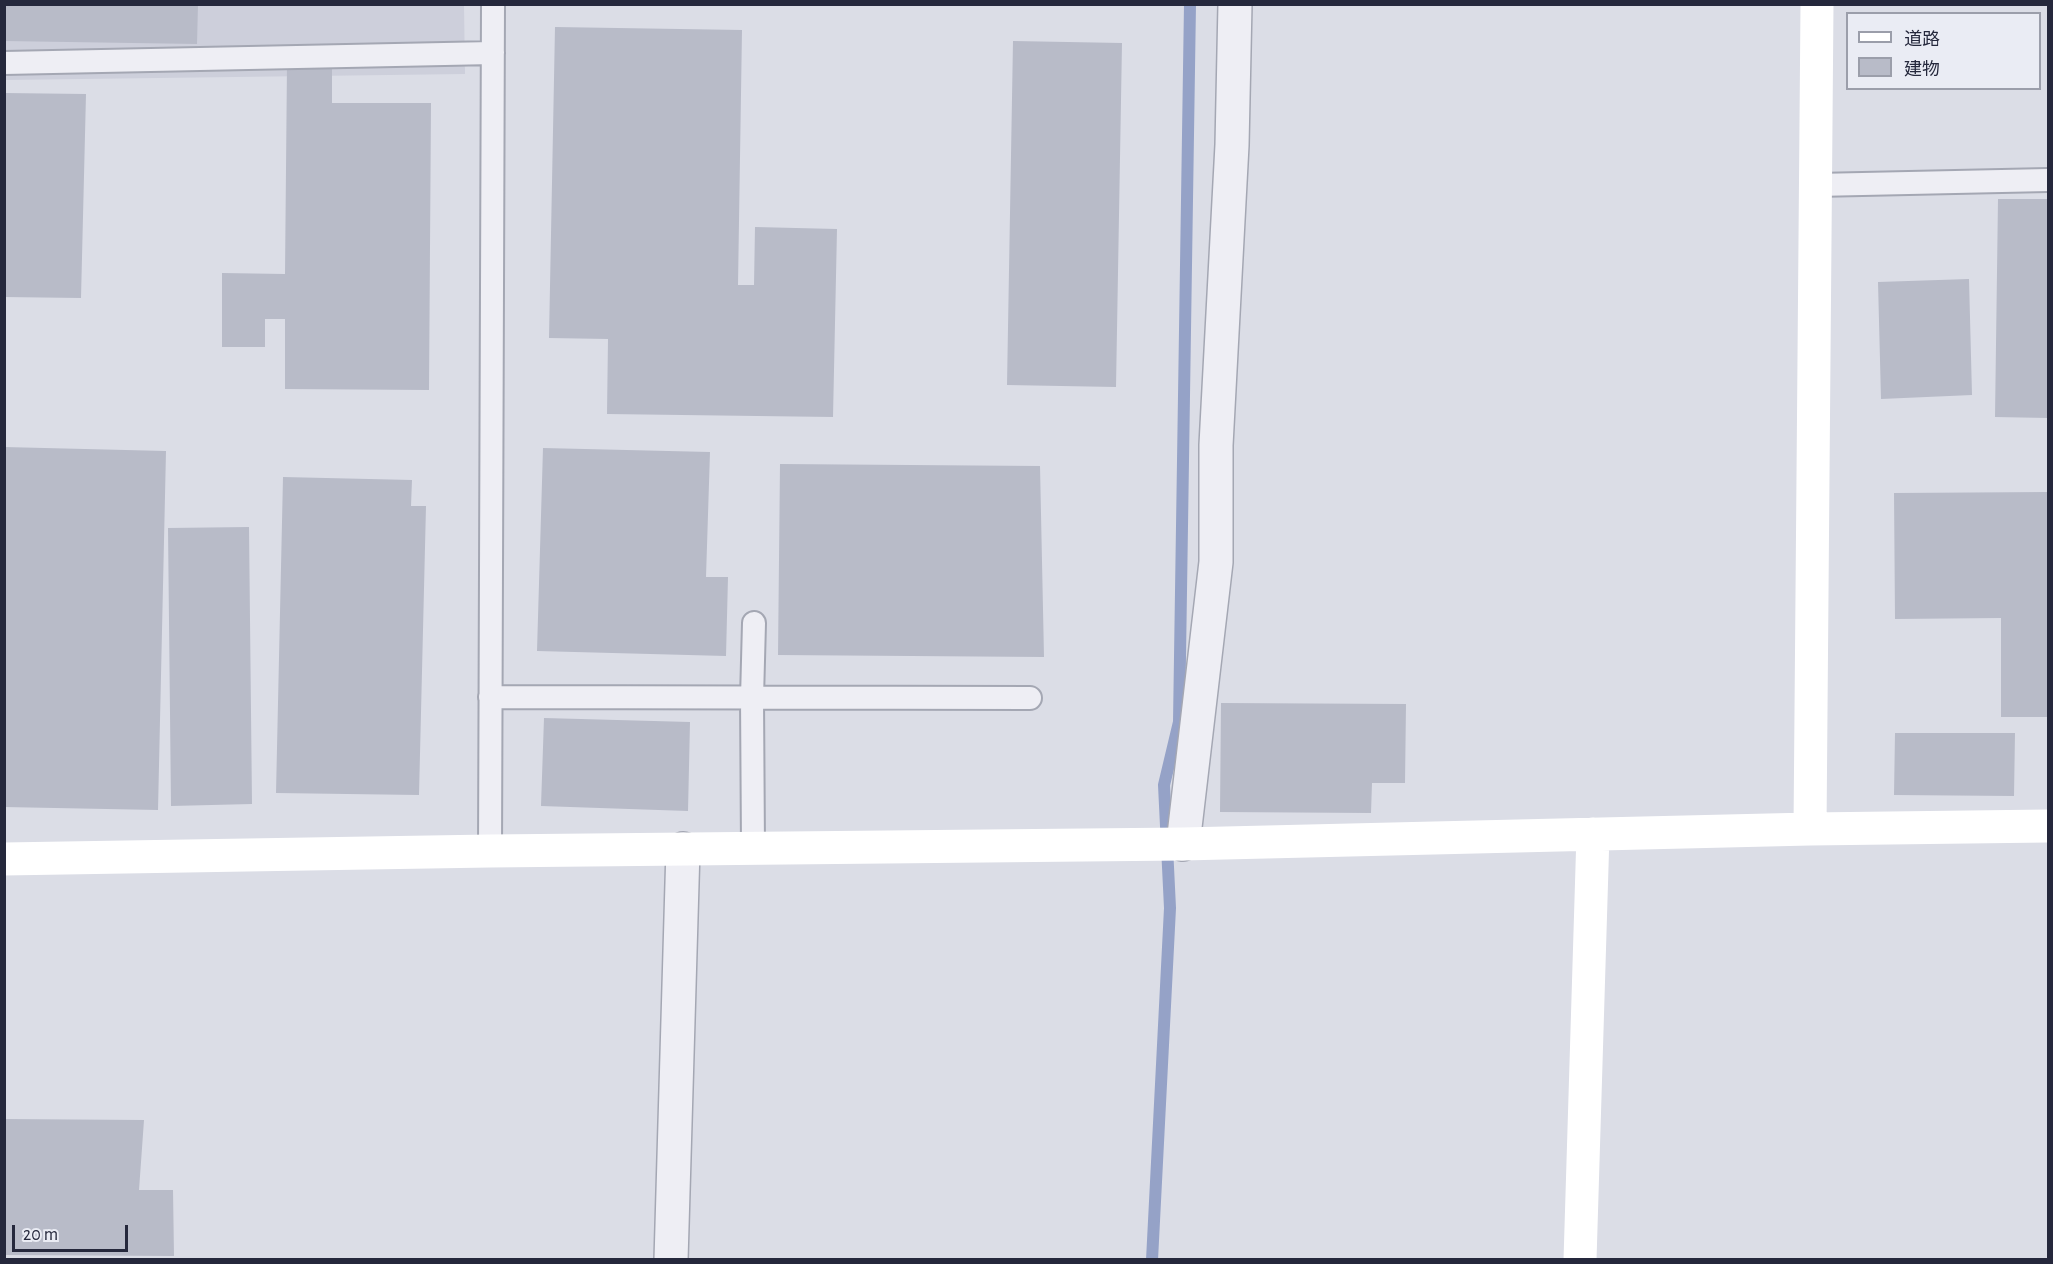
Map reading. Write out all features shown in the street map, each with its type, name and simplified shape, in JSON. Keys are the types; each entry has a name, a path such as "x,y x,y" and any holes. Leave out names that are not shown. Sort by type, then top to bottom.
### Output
{"street":[{"path":"1183,844 1216,562 1216,445 1232,145 1235,4"},
{"path":"1810,829 1817,4"},
{"path":"4,859 490,851 1183,844 1810,829 2049,826"},
{"path":"1580,1260 1593,834"},
{"path":"671,1260 683,849"}],"lane":[{"path":"490,851 493,4"},
{"path":"4,63 493,53"},
{"path":"1816,186 2049,180"},
{"path":"753,848 754,623"},
{"path":"490,697 1030,698"}],"shaded area":[{"path":"4,5 464,5 465,74 5,80"}],"building":[{"path":"4,4 198,4 197,44 4,41"},
{"path":"555,27 742,30 738,285 754,285 755,227 837,229 833,417 607,414 608,339 549,338"},
{"path":"1013,41 1122,43 1116,387 1007,385"},
{"path":"287,64 332,65 332,103 431,103 429,390 285,389 285,319 265,319 265,347 222,347 222,273 285,274"},
{"path":"4,93 86,94 81,298 4,297"},
{"path":"1998,199 2048,199 2048,418 1995,417"},
{"path":"1969,279 1972,395 1881,399 1878,282"},
{"path":"4,447 166,451 158,810 4,807"},
{"path":"543,448 710,452 706,577 728,577 726,656 537,651"},
{"path":"780,464 1040,466 1044,657 778,655"},
{"path":"283,477 412,480 411,506 426,506 419,795 276,793"},
{"path":"2048,492 2048,717 2001,717 2001,618 1895,619 1894,493"},
{"path":"249,527 252,804 171,806 168,528"},
{"path":"1221,703 1406,704 1405,783 1372,783 1371,813 1220,812"},
{"path":"544,718 690,722 688,811 541,806"},
{"path":"1895,733 2015,733 2014,796 1894,795"},
{"path":"4,1119 144,1120 139,1190 173,1190 174,1256 4,1255"}],"waterway":[{"path":"1152,1260 1170,908 1164,785 1179,722 1190,4"}]}
